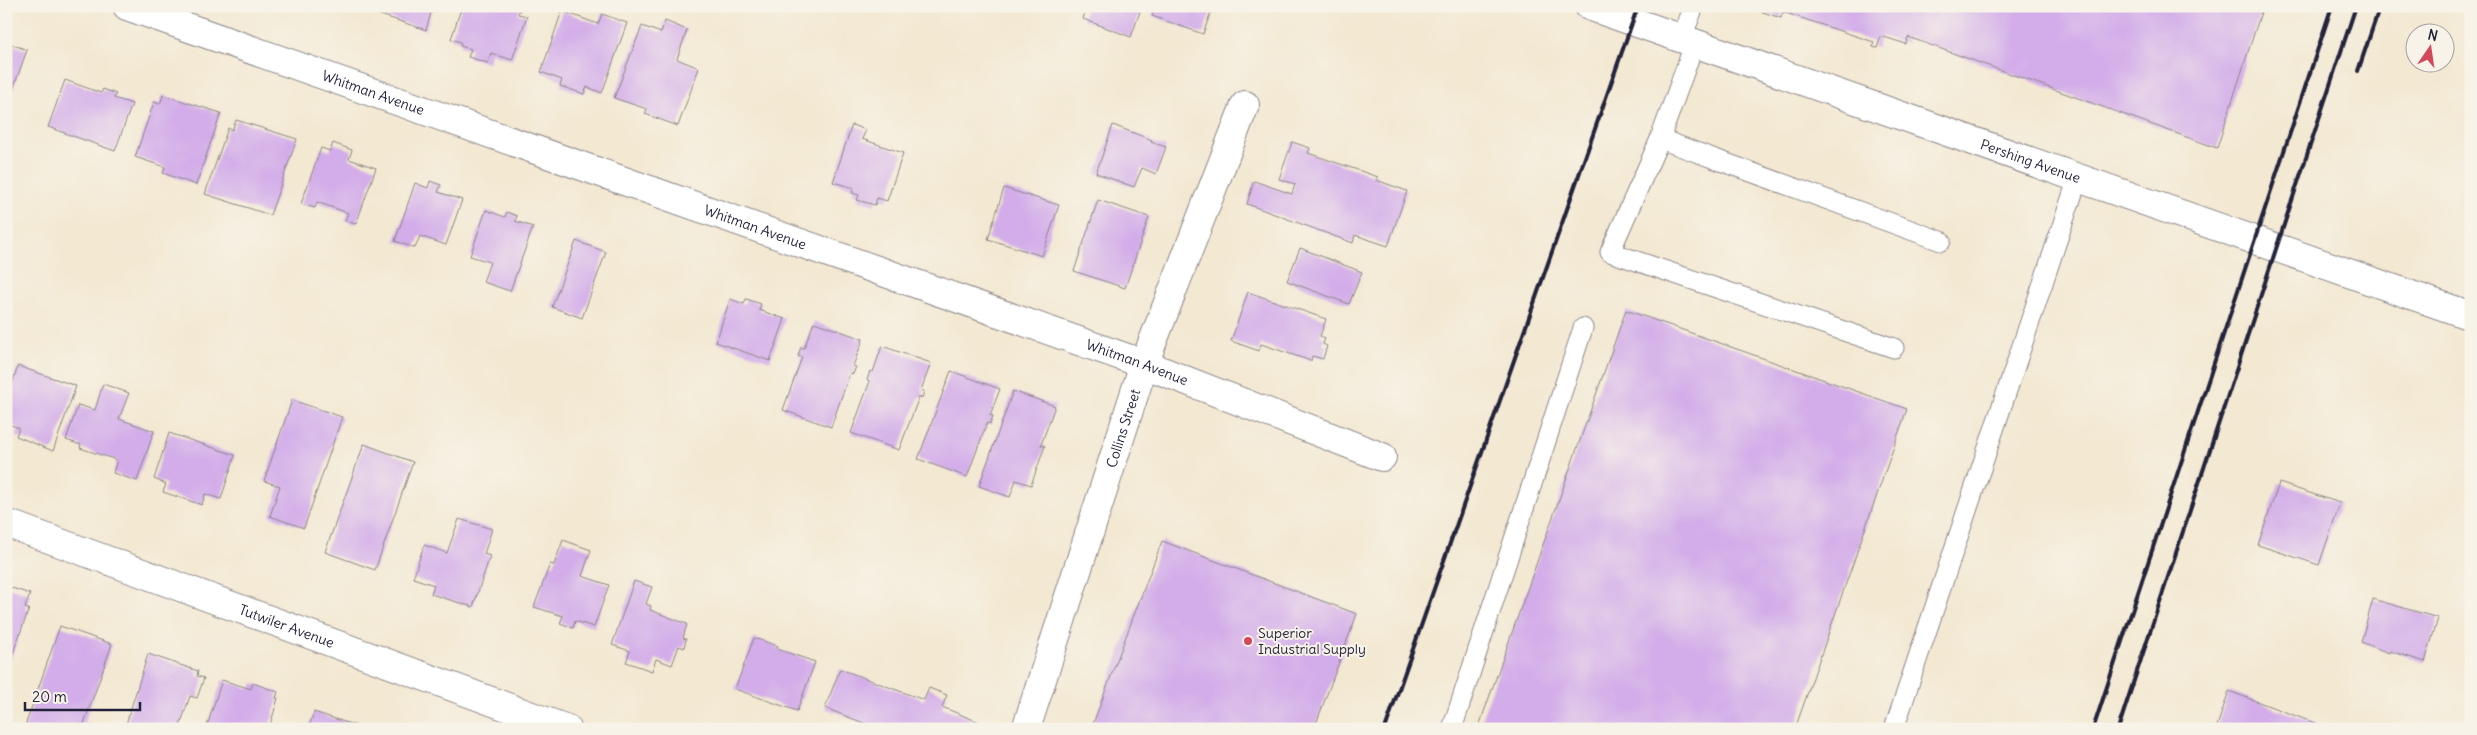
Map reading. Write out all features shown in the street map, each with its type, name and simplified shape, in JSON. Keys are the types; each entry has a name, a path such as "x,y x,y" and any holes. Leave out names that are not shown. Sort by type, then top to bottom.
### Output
{"street":[{"name":"Whitman Avenue","path":"127,6 1144,364 1382,457"},
{"name":"Pershing Avenue","path":"1588,6 2471,316"},
{"name":"Collins Street","path":"1026,729 1144,364 1245,106"},
{"name":"Tutwiler Avenue","path":"6,523 567,729"}],"lane":[{"path":"1694,6 1688,42 1660,139 1610,252 1894,348"},
{"path":"1660,139 1941,241"},
{"path":"1894,729 2078,178"},
{"path":"1452,729 1583,328"}],"building":[{"path":"380,6 433,6 426,30 378,14"},
{"path":"462,6 521,6 518,14 527,16 512,60 491,53 488,63 468,57 471,49 460,46 461,42 451,39"},
{"path":"1087,6 1142,6 1131,37 1083,19"},
{"path":"1156,6 1213,6 1203,34 1152,16"},
{"path":"1762,6 2263,6 2217,148 1908,37 1906,44 1881,36 1877,48 1873,47 1874,42 1783,12 1781,18 1760,11"},
{"path":"562,11 598,24 602,14 627,23 602,93 587,87 584,94 560,86 562,80 541,72"},
{"path":"665,21 687,30 677,59 699,68 678,126 645,114 647,109 614,98 642,26 661,33"},
{"path":"6,42 27,50 7,106 6,106"},
{"path":"65,80 101,93 103,89 116,94 114,98 132,104 115,151 48,127"},
{"path":"163,95 221,113 196,185 163,173 165,167 135,157 154,102 160,104"},
{"path":"236,120 297,139 270,215 205,194 228,128 232,130"},
{"path":"852,125 866,130 862,139 903,153 887,201 877,198 875,205 857,200 859,195 852,193 854,188 833,182"},
{"path":"1113,125 1166,147 1156,174 1142,168 1134,187 1096,173"},
{"path":"1292,142 1310,148 1308,153 1378,177 1376,180 1407,191 1388,246 1355,235 1353,243 1247,204 1254,181 1292,194 1295,184 1279,179"},
{"path":"333,143 352,150 349,159 376,168 356,224 345,221 348,213 317,202 315,208 301,204 321,148 330,151"},
{"path":"430,181 441,185 438,192 462,200 446,245 420,236 415,248 395,241 415,183 428,188"},
{"path":"1004,188 1059,205 1042,256 988,239"},
{"path":"1098,200 1149,217 1125,288 1074,271"},
{"path":"486,210 505,217 507,212 517,216 515,221 533,227 510,291 483,282 490,262 470,256"},
{"path":"576,241 606,252 582,318 552,307"},
{"path":"1300,248 1362,272 1349,304 1287,281"},
{"path":"1248,292 1326,319 1320,336 1325,338 1323,344 1327,346 1323,359 1312,356 1311,361 1261,344 1259,351 1231,341"},
{"path":"730,299 744,304 746,299 761,304 759,310 785,319 770,361 716,342"},
{"path":"1626,310 1907,409 1795,729 1478,729"},
{"path":"814,322 863,339 853,366 856,367 853,374 850,373 831,427 783,410 802,357 798,356 801,347 804,348"},
{"path":"882,346 931,363 921,390 924,391 922,398 919,397 899,450 851,433 870,381 867,380 870,371 873,372"},
{"path":"18,366 76,386 53,451 16,436 19,428 6,423 6,401"},
{"path":"951,371 1000,389 990,415 993,416 990,424 987,423 967,477 918,459"},
{"path":"103,384 129,393 119,419 154,431 137,481 113,473 117,460 80,448 81,445 66,440 78,405 95,410"},
{"path":"1013,391 1055,406 1041,445 1045,446 1031,485 1016,480 1010,497 979,486"},
{"path":"292,400 342,417 304,528 270,516 280,486 264,481"},
{"path":"169,433 235,455 221,499 205,494 202,505 163,492 166,484 154,479"},
{"path":"364,444 413,462 375,570 325,552"},
{"path":"2279,483 2340,503 2319,565 2258,545"},
{"path":"459,519 492,529 484,554 490,556 473,607 431,594 434,585 413,578 424,545 447,553"},
{"path":"563,540 591,550 582,576 609,585 594,627 575,621 573,628 560,623 563,616 534,607 550,564 554,565"},
{"path":"1162,541 1357,614 1314,729 1091,729"},
{"path":"634,581 652,587 646,604 651,606 650,610 687,624 683,638 686,639 684,648 679,646 672,665 656,659 652,671 626,662 630,651 612,645"},
{"path":"6,586 30,594 25,608 29,609 6,672"},
{"path":"2373,599 2438,618 2425,662 2390,651 2389,653 2361,642"},
{"path":"60,626 112,644 82,729 24,729"},
{"path":"754,638 778,646 777,649 815,662 797,711 735,689"},
{"path":"148,654 198,671 197,676 204,678 197,698 190,696 179,729 141,729 126,724"},
{"path":"840,669 924,700 929,688 947,695 942,707 979,722 976,729 879,729 825,708"},
{"path":"222,680 251,689 253,683 278,692 269,729 206,729"},
{"path":"2229,691 2331,729 2216,729"},
{"path":"314,712 363,728 363,729 308,729"}],"railway":[{"path":"1385,729 1638,6"},
{"path":"2093,729 2332,6"},
{"path":"2118,729 2356,6"},
{"path":"2358,71 2380,6"}],"place":[{"name":"Superior Industrial Supply","path":"1248,641"}]}
